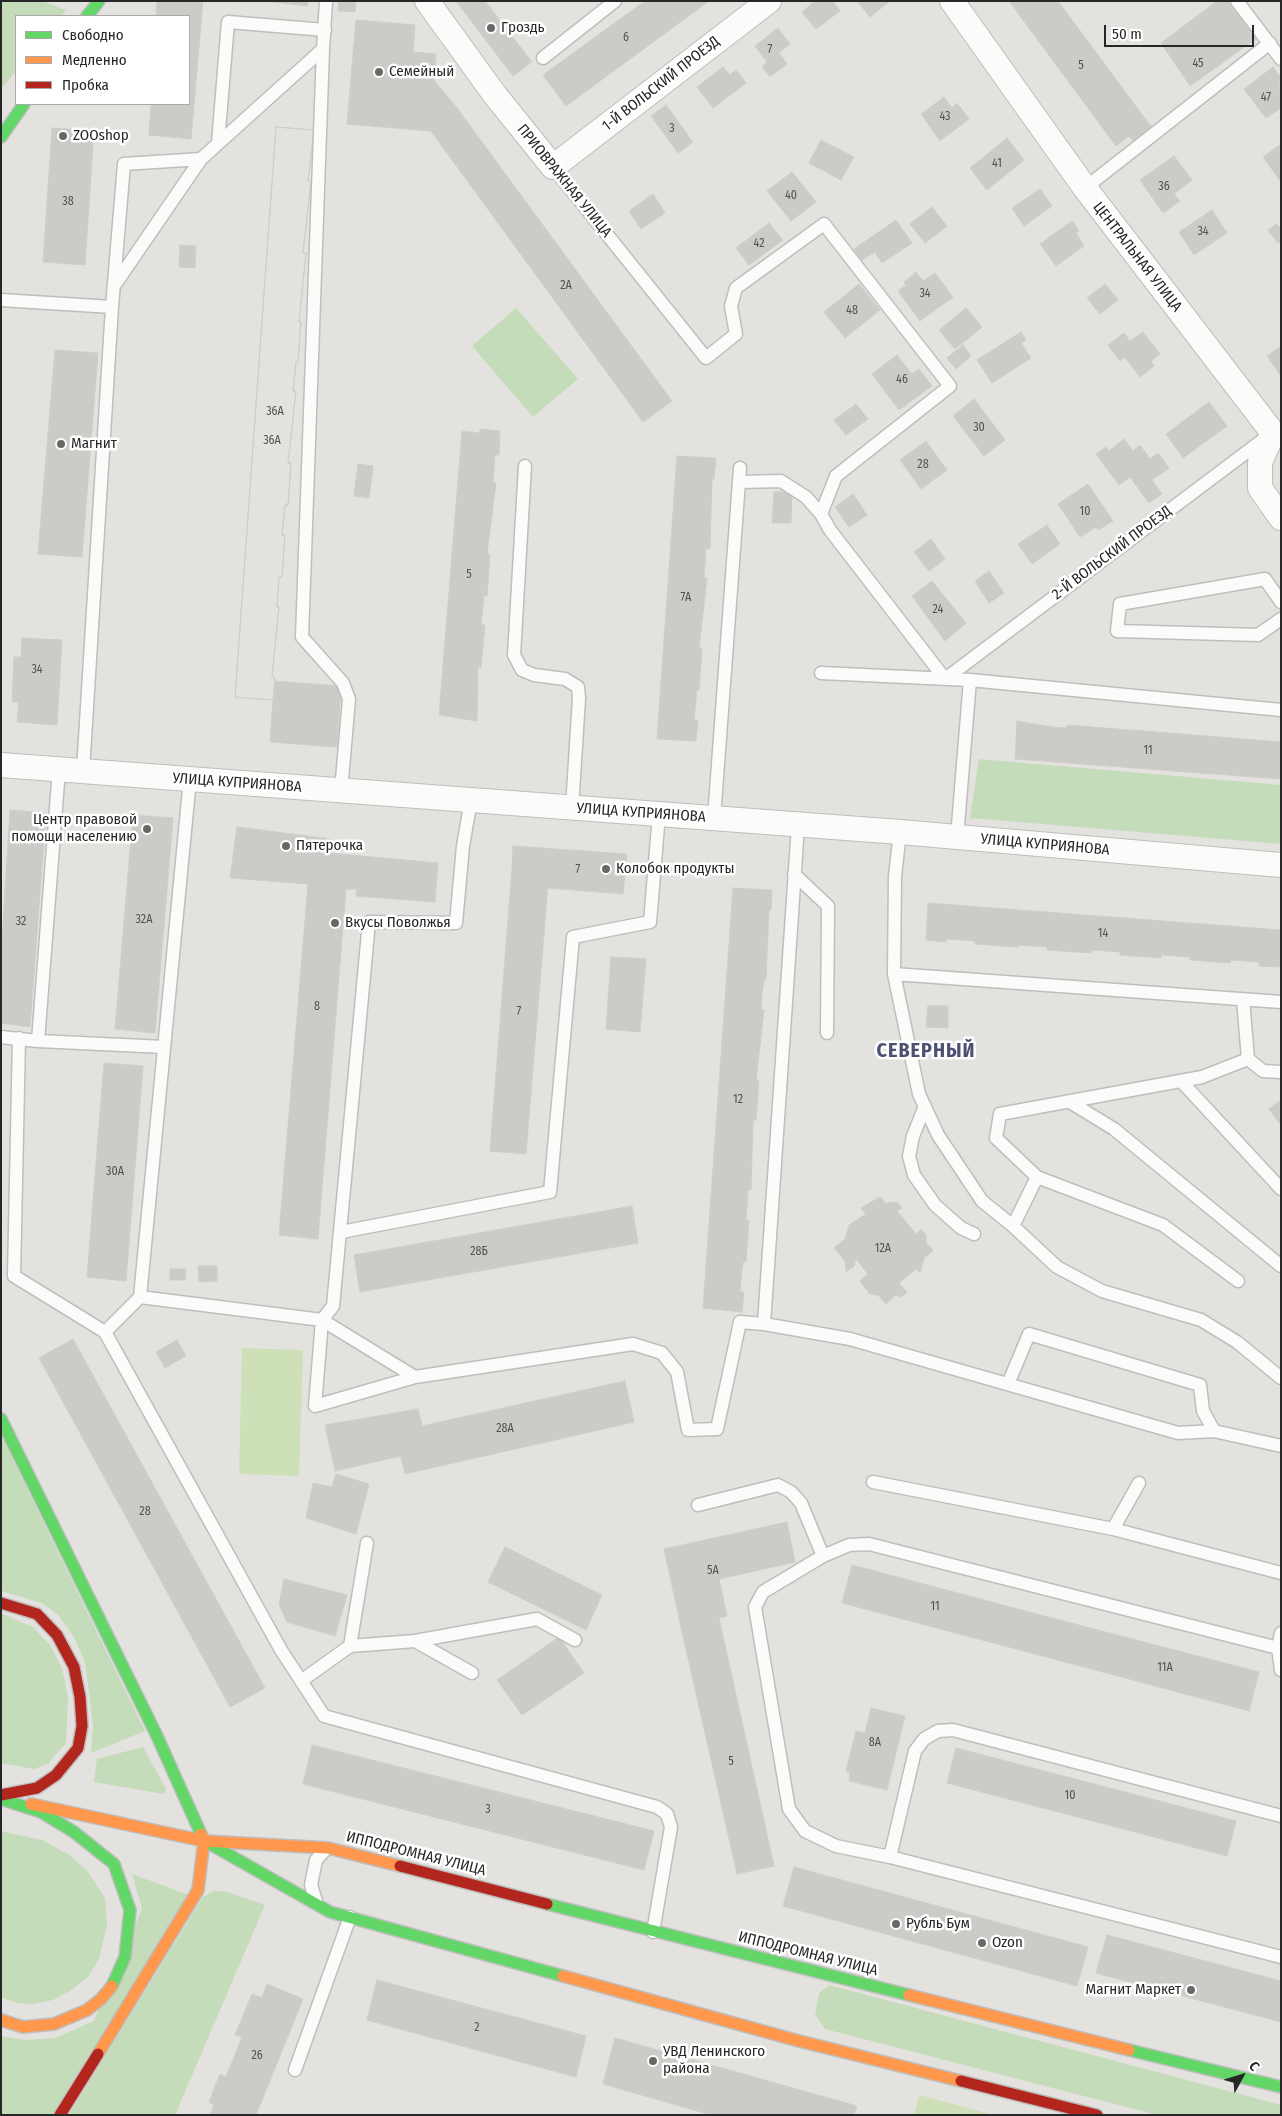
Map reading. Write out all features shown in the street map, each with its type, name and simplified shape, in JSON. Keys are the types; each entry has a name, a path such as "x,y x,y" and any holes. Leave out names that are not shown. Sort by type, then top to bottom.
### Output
{"street":[{"path":"88,15 99,1"},
{"name":"ПРИОВРАЖНАЯ УЛИЦА","path":"426,1 495,95 553,167"},
{"name":"1-Й ВОЛЬСКИЙ ПРОЕЗД","path":"553,167 769,1"},
{"name":"ЦЕНТРАЛЬНАЯ УЛИЦА","path":"952,1 1085,188 1277,431"},
{"path":"1,137 23,105"},
{"path":"1277,431 1260,462 1260,488 1281,518"},
{"name":"УЛИЦА КУПРИЯНОВА","path":"1,765 714,818 798,826 900,832 1281,865"},
{"path":"1,1419 157,1736 204,1841 198,1890 60,2115"},
{"path":"1,1603 37,1614 57,1635 74,1667 80,1697 82,1726 78,1748 56,1775 38,1788 1,1797"},
{"path":"1,1797 204,1841 330,1912 799,2041 1097,2115"},
{"path":"1,1797 41,1812 74,1832 114,1864 130,1910 125,1958 111,1987 101,1999 87,2010 54,2024 23,2027 1,2020"},
{"name":"ИППОДРОМНАЯ УЛИЦА","path":"204,1841 328,1848 654,1932 1281,2088"}],"lane":[{"path":"326,1 302,637 343,683 349,699 341,791"},
{"path":"543,58 615,1"},
{"path":"1237,1 1281,59"},
{"path":"218,143 228,22 324,30"},
{"path":"1085,188 1270,43"},
{"path":"114,285 201,159 323,49"},
{"path":"83,771 112,307 124,164 201,159"},
{"name":"ПРИОВРАЖНАЯ УЛИЦА","path":"553,167 706,358 736,334 730,306 736,288 824,224 950,386 836,476 821,514"},
{"path":"1,300 112,307"},
{"name":"2-Й ВОЛЬСКИЙ ПРОЕЗД","path":"945,679 1277,431"},
{"path":"525,466 514,655 522,670 534,675 565,679 578,687 579,698 572,808"},
{"path":"714,818 740,468"},
{"path":"739,482 781,481 806,497 821,514 830,530 945,679"},
{"path":"1281,602 1265,580 1120,604 1117,631 1258,635 1281,619"},
{"path":"821,673 970,680 1281,710"},
{"path":"957,837 970,680"},
{"path":"38,1041 55,800 59,769"},
{"path":"105,1332 140,1297 190,779"},
{"path":"471,800 463,846 456,923 369,922 333,1306 322,1320 316,1406 415,1377 633,1344 662,1353 677,1372 688,1430 717,1429 740,1322 850,1338 1178,1433 1214,1431 1281,1446"},
{"path":"341,1232 550,1192 573,937 650,922 659,814"},
{"path":"764,1324 798,826"},
{"path":"900,832 895,876 894,974 919,1094 938,1134 982,1201 1013,1226 1057,1267 1102,1291 1202,1320 1237,1342 1281,1378"},
{"path":"794,874 828,906 827,1033"},
{"path":"894,974 1281,1002"},
{"path":"1243,999 1248,1059 1263,1071 1281,1072"},
{"path":"1,1037 38,1041 164,1047"},
{"path":"18,1038 14,1276 105,1332 281,1650 324,1716 657,1807 667,1814 671,1828 654,1932"},
{"path":"1238,1281 1162,1225 1037,1177 996,1138 1000,1114 1180,1081 1202,1076 1248,1059"},
{"path":"1180,1081 1281,1188"},
{"path":"1070,1102 1114,1129 1281,1266"},
{"path":"925,1106 912,1136 910,1156 914,1175 935,1205 961,1228 974,1234"},
{"path":"1013,1226 1037,1177"},
{"path":"140,1297 322,1320 415,1377"},
{"path":"1008,1384 1029,1334 1200,1384 1203,1411 1214,1431"},
{"path":"873,1482 1113,1529 1281,1573"},
{"path":"1113,1529 1139,1482"},
{"path":"698,1505 778,1485 791,1492 801,1503 823,1556"},
{"path":"350,1646 367,1543"},
{"path":"1278,1648 869,1544 849,1545 823,1556 763,1592 754,1607 789,1809 805,1831 836,1846 890,1857 1281,1956"},
{"path":"301,1681 350,1646 415,1642 537,1619 575,1640"},
{"path":"1281,1633 1278,1648 1281,1670"},
{"path":"415,1642 472,1673"},
{"path":"890,1857 915,1751 924,1739 938,1730 953,1730 1281,1816"},
{"path":"328,1848 316,1860 310,1885 315,1899 330,1912"},
{"path":"295,2070 350,1917"}],"green space":[{"path":"1,1 42,1 66,10 62,15 15,15 15,72 1,89"},
{"path":"516,308 578,379 533,417 472,346"},
{"path":"979,759 1281,785 1281,844 970,818"},
{"path":"242,1348 303,1350 299,1476 239,1474"},
{"path":"1,1435 145,1731 91,1753 93,1726 85,1662 74,1637 58,1615 42,1603 1,1591"},
{"path":"1,1613 33,1627 50,1645 62,1668 68,1697 66,1743 48,1764 34,1769 1,1763"},
{"path":"143,1747 166,1789 164,1794 94,1782 97,1759"},
{"path":"1,1831 42,1840 71,1856 88,1872 105,1898 107,1925 99,1959 88,1977 70,1991 53,2000 33,2004 16,2003 1,1997"},
{"path":"132,1874 189,1895 52,2115 1,2115 1,2036 25,2040 55,2038 94,2021 142,1909"},
{"path":"214,1891 224,1891 265,1905 175,2115 69,2115 203,1897"},
{"path":"829,1985 1281,2105 1281,2115 1157,2115 825,2029 815,2015 819,1993"},
{"path":"919,2095 994,2115 914,2115"}],"building":[{"path":"157,1 203,1 191,139 149,135 151,105 190,105 190,15 156,15"},
{"path":"266,1 308,1 307,6"},
{"path":"339,1 356,1 355,12 338,11"},
{"name":"Гроздь","path":"456,1 485,1 532,62 513,76"},
{"path":"645,1 709,1 566,106 543,75"},
{"path":"815,1 833,1 840,11 816,29 802,12"},
{"path":"857,1 890,1 870,17"},
{"path":"1009,1 1058,1 1152,128 1133,141 1129,136 1116,146"},
{"path":"1217,1 1230,1 1257,38 1190,86 1161,43"},
{"path":"356,20 415,25 413,52 436,54 434,80 457,108 431,131 347,124"},
{"path":"778,28 790,44 779,53 787,64 770,77 762,67 767,62 755,46"},
{"path":"723,67 730,75 736,70 746,83 713,108 697,87"},
{"path":"1273,67 1281,78 1279,85 1281,108 1266,118 1244,89"},
{"path":"944,97 952,108 957,103 969,119 940,141 921,114"},
{"path":"666,105 693,142 678,153 651,116"},
{"path":"457,108 672,401 643,422 431,131"},
{"path":"276,127 314,130 308,181 311,182 303,253 306,253 299,322 301,322 298,362 296,362 293,391 296,391 288,463 291,463 288,505 285,505 282,535 285,535 282,577 279,577 277,607 279,607 272,677 275,678 273,700 235,697"},
{"path":"276,127 314,130 308,181 311,182 303,253 306,253 299,322 301,322 298,362 296,362 293,391 296,391 288,463 291,463 288,505 285,505 282,535 285,535 282,577 279,577 277,607 279,607 272,677 275,678 274,681 341,686 337,747 270,742 273,700 235,697"},
{"path":"52,128 94,131 85,265 43,262"},
{"path":"1007,138 1024,160 987,190 970,168"},
{"path":"821,140 854,157 841,180 809,163"},
{"path":"1281,144 1281,182 1263,157"},
{"path":"1174,156 1192,180 1174,194 1180,201 1163,213 1140,180"},
{"path":"792,172 816,202 791,221 767,191"},
{"path":"1040,189 1052,206 1024,226 1012,208"},
{"path":"653,194 665,213 641,229 629,211"},
{"path":"932,207 947,226 925,243 910,224"},
{"path":"1212,210 1227,233 1194,255 1179,232"},
{"path":"896,220 912,243 882,263 875,252 862,260 854,249"},
{"path":"1072,221 1079,231 1076,233 1084,246 1056,266 1040,244"},
{"path":"769,223 783,240 749,265 736,248"},
{"path":"1277,224 1281,229 1281,241 1278,243 1268,230"},
{"path":"180,245 196,246 195,268 179,267"},
{"path":"916,272 923,281 935,273 953,297 920,321 898,291 906,285 904,282"},
{"path":"859,284 880,310 845,338 824,312"},
{"path":"1105,284 1118,300 1100,314 1087,298"},
{"path":"966,308 982,327 955,349 939,330"},
{"path":"1021,332 1026,340 1021,343 1031,358 992,383 977,360"},
{"path":"1143,332 1160,354 1151,361 1154,366 1140,377 1125,357 1120,361 1108,345 1124,333 1130,341"},
{"path":"963,345 971,356 956,369 947,358"},
{"path":"1281,346 1281,376 1267,356"},
{"path":"55,350 98,353 82,557 38,554"},
{"path":"897,355 912,374 919,369 932,386 899,410 872,374"},
{"path":"974,399 1005,440 984,456 953,416"},
{"path":"1209,402 1227,426 1183,458 1166,434"},
{"path":"856,404 868,419 846,435 834,420"},
{"path":"480,429 500,431 499,455 495,455 493,483 496,483 487,554 490,554 487,596 484,595 481,625 485,625 481,667 478,667 477,721 439,715 462,431 480,433"},
{"path":"1124,439 1133,451 1140,445 1150,459 1158,453 1169,468 1152,480 1162,494 1149,503 1130,477 1119,485 1096,454 1106,447 1109,451"},
{"path":"926,441 947,470 921,489 900,460"},
{"path":"677,456 716,458 714,479 712,479 710,549 706,548 704,578 707,578 699,648 702,649 699,690 697,690 694,720 698,720 696,741 657,739"},
{"path":"358,464 373,466 369,498 354,496"},
{"path":"1088,484 1113,521 1098,530 1096,527 1080,537 1058,504"},
{"path":"774,492 792,492 791,523 772,523"},
{"path":"853,494 867,515 849,527 835,507"},
{"path":"1047,525 1060,544 1032,564 1018,544"},
{"path":"931,539 945,559 929,571 914,552"},
{"path":"989,571 1004,593 989,603 975,581"},
{"path":"932,581 966,623 945,641 912,596"},
{"path":"22,638 62,640 57,725 17,722 19,702 12,702 14,657 21,657"},
{"path":"1017,721 1052,727 1066,728 1067,725 1281,742 1281,779 1015,759"},
{"path":"10,810 46,813 30,1027 1,1023 1,956"},
{"path":"133,815 173,818 155,1033 115,1029"},
{"path":"237,827 331,839 329,853 438,863 435,902 356,896 357,889 346,889 318,1239 279,1235 308,884 230,878"},
{"path":"513,846 627,854 623,894 548,888 549,872 512,869"},
{"path":"512,869 549,872 526,1154 490,1151"},
{"path":"733,888 772,890 771,910 769,910 766,979 764,979 761,1009 764,1010 756,1080 759,1080 756,1120 753,1120 751,1190 748,1190 746,1220 749,1220 746,1262 743,1262 740,1292 744,1292 742,1312 703,1308"},
{"path":"928,903 1281,930 1281,967 1259,966 1260,962 1231,960 1230,963 1190,960 1190,957 1161,955 1161,958 1120,955 1120,952 1091,950 1091,953 1047,950 1047,947 975,944 975,941 946,939 946,942 926,940"},
{"path":"611,957 646,959 640,1032 606,1029"},
{"path":"928,1006 948,1006 948,1028 926,1027"},
{"path":"104,1063 143,1066 126,1281 87,1277"},
{"path":"1281,1100 1281,1125 1269,1109"},
{"path":"880,1197 886,1204 889,1202 898,1203 902,1208 897,1211 916,1234 921,1229 926,1235 926,1242 933,1251 924,1258 920,1273 916,1269 899,1283 907,1292 901,1297 896,1295 886,1304 878,1295 870,1294 860,1281 868,1274 856,1259 854,1266 846,1272 845,1261 834,1248 845,1239 849,1225 866,1214 861,1208"},
{"path":"632,1206 638,1243 360,1292 354,1255"},
{"path":"198,1266 217,1266 217,1281 199,1282"},
{"path":"170,1269 186,1269 185,1280 170,1280"},
{"path":"73,1339 265,1688 230,1707 39,1358"},
{"path":"177,1340 186,1356 165,1368 156,1352"},
{"path":"625,1381 634,1422 405,1474 395,1432"},
{"path":"418,1409 422,1426 395,1432 401,1456 335,1471 325,1425"},
{"path":"336,1474 369,1484 356,1534 306,1518 313,1483 332,1487"},
{"path":"787,1522 795,1562 719,1579 727,1616 681,1627 664,1549"},
{"path":"505,1547 602,1595 586,1630 488,1582"},
{"path":"852,1565 1048,1617 1039,1655 842,1603"},
{"path":"284,1579 347,1595 335,1636 287,1622 279,1604"},
{"path":"1048,1617 1259,1672 1249,1711 1039,1655"},
{"path":"719,1618 774,1866 737,1874 681,1627"},
{"path":"559,1637 584,1673 522,1715 497,1680"},
{"path":"871,1708 905,1716 887,1790 849,1781 850,1773 846,1771 856,1731 865,1733"},
{"path":"312,1745 654,1831 644,1870 303,1784"},
{"path":"956,1748 1236,1821 1227,1856 947,1783"},
{"path":"794,1867 1088,1947 1077,1986 783,1906"},
{"path":"1107,1935 1281,1981 1281,2022 1096,1973"},
{"path":"377,1980 586,2036 576,2077 367,2020"},
{"path":"267,1984 303,1999 256,2115 210,2115 214,2105 209,2102 220,2074 226,2077 242,2037 235,2035 252,1994 262,1998"},
{"name":"УВД Ленинского района","path":"615,2038 857,2106 854,2115 711,2115 603,2084"}],"traffic: fast":[{"path":"88,15 99,1"},
{"path":"1,137 23,105"},
{"path":"1,1419 157,1736 201,1834"},
{"path":"1,1799 41,1812 74,1832 114,1864 130,1910 125,1957 112,1986"},
{"path":"210,1844 330,1912 563,1976"},
{"path":"547,1904 909,1995"},
{"path":"1129,2050 1281,2087"}],"traffic: slow":[{"path":"31,1804 204,1841 328,1848 400,1866"},
{"path":"98,2054 198,1890 204,1841 201,1834"},
{"path":"563,1976 799,2041 961,2081"},
{"path":"1,2020 23,2027 54,2024 87,2010 101,1999 112,1986"},
{"path":"909,1995 1129,2050"}],"traffic: jam":[{"path":"1,1603 37,1614 57,1635 74,1667 80,1697 82,1726 78,1748 56,1775 37,1788 1,1795"},
{"path":"400,1866 547,1904"},
{"path":"60,2115 98,2054"},
{"path":"961,2081 1097,2115"}],"place":[{"name":"Гроздь","path":"491,28"},
{"name":"Семейный","path":"379,72"},
{"name":"ZOOshop","path":"63,136"},
{"name":"Магнит","path":"61,444"},
{"name":"Центр правовой помощи населению","path":"147,829"},
{"name":"Пятерочка","path":"286,846"},
{"name":"Колобок продукты","path":"606,869"},
{"name":"Вкусы Поволжья","path":"335,923"},
{"name":"Рубль Бум","path":"896,1924"},
{"name":"Ozon","path":"982,1943"},
{"name":"Магнит Маркет","path":"1191,1990"},
{"name":"УВД Ленинского района","path":"653,2061"}],"district":[{"name":"СЕВЕРНЫЙ","path":"926,1051"}]}
